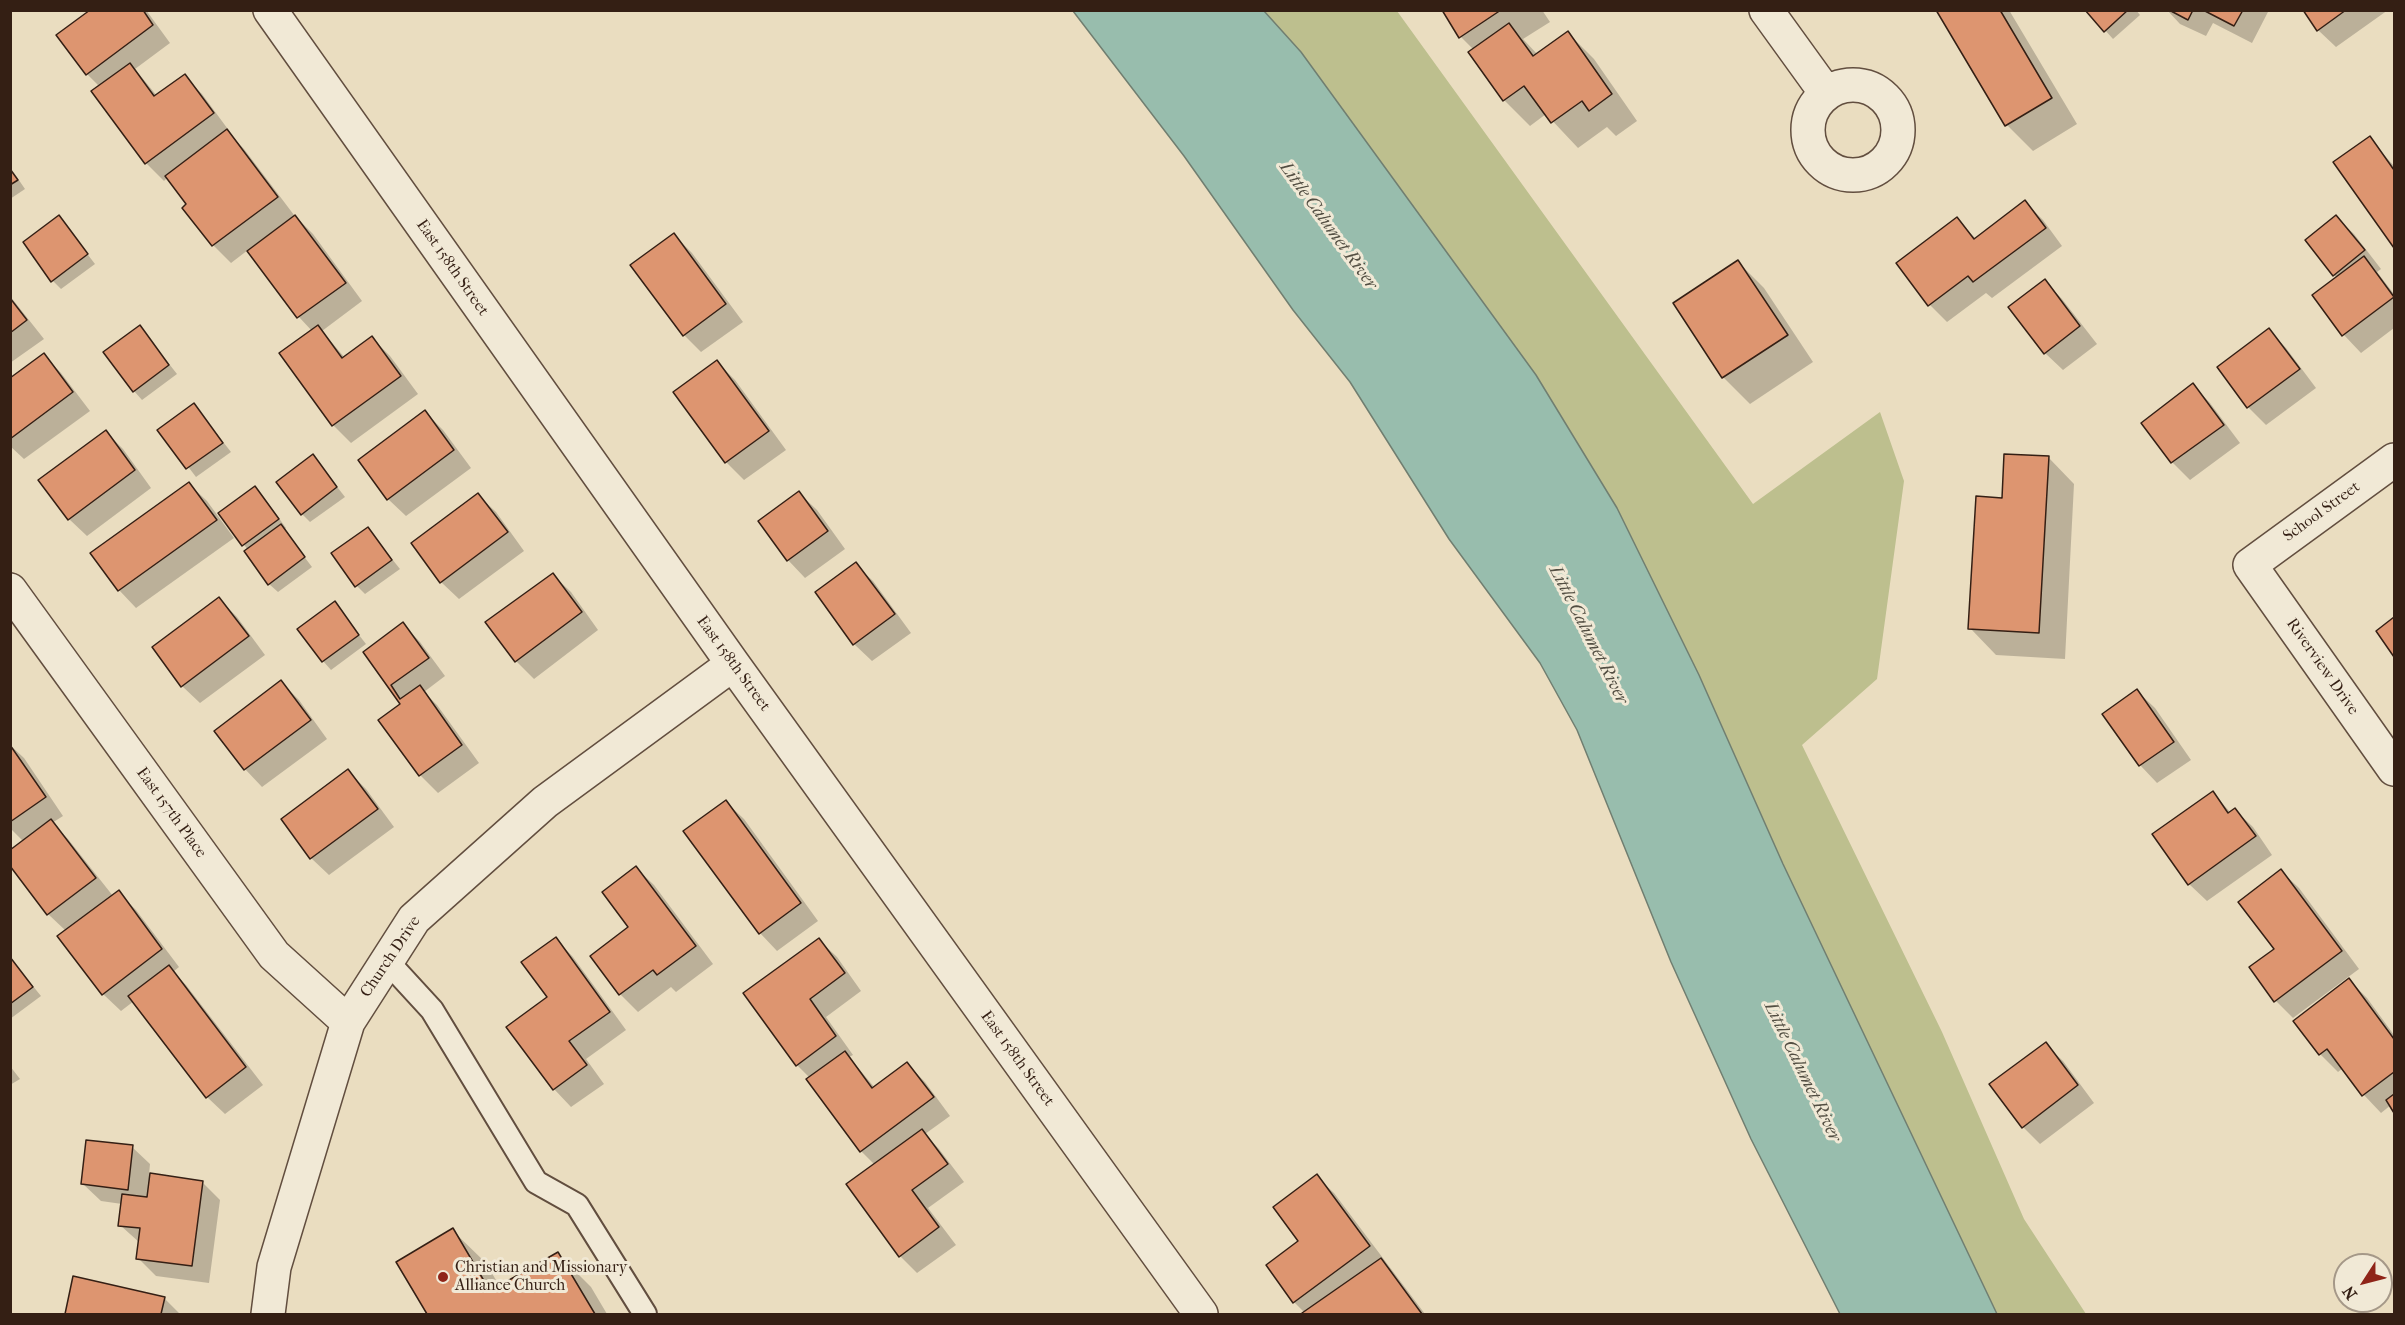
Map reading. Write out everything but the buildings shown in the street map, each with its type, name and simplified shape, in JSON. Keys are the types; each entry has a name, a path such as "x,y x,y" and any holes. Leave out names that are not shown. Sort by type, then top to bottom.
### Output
{"street":[{"name":"East 158th Street","path":"270,10 733,664 1201,1314"},
{"path":"1766,10 1826,93"},
{"name":"School Street","path":"2250,565 2394,460"},
{"name":"Riverview Drive","path":"2250,565 2394,769"},
{"name":"East 157th Place","path":"10,590 274,955 348,1022"},
{"name":"Church Drive","path":"268,1314 274,1267 348,1022 414,919 544,802 733,664"}],"lane":[{"path":"387,961 432,1010 536,1182 577,1205 645,1314"}],"shaded area":[{"path":"1264,11 1397,11 1753,504 1880,412 1904,481 1877,679 1802,745 1942,1032 2024,1219 2086,1314 1997,1314 1783,864 1699,675 1617,508 1536,375 1301,52"}],"water":[{"name":"Little Calumet River","path":"1073,11 1264,11 1301,52 1536,375 1617,508 1699,675 1783,864 1997,1314 1840,1314 1751,1139 1671,962 1577,730 1540,663 1449,539 1350,382 1293,310 1184,156"}],"place":[{"name":"Christian and Missionary Alliance Church","path":"443,1277"}]}
